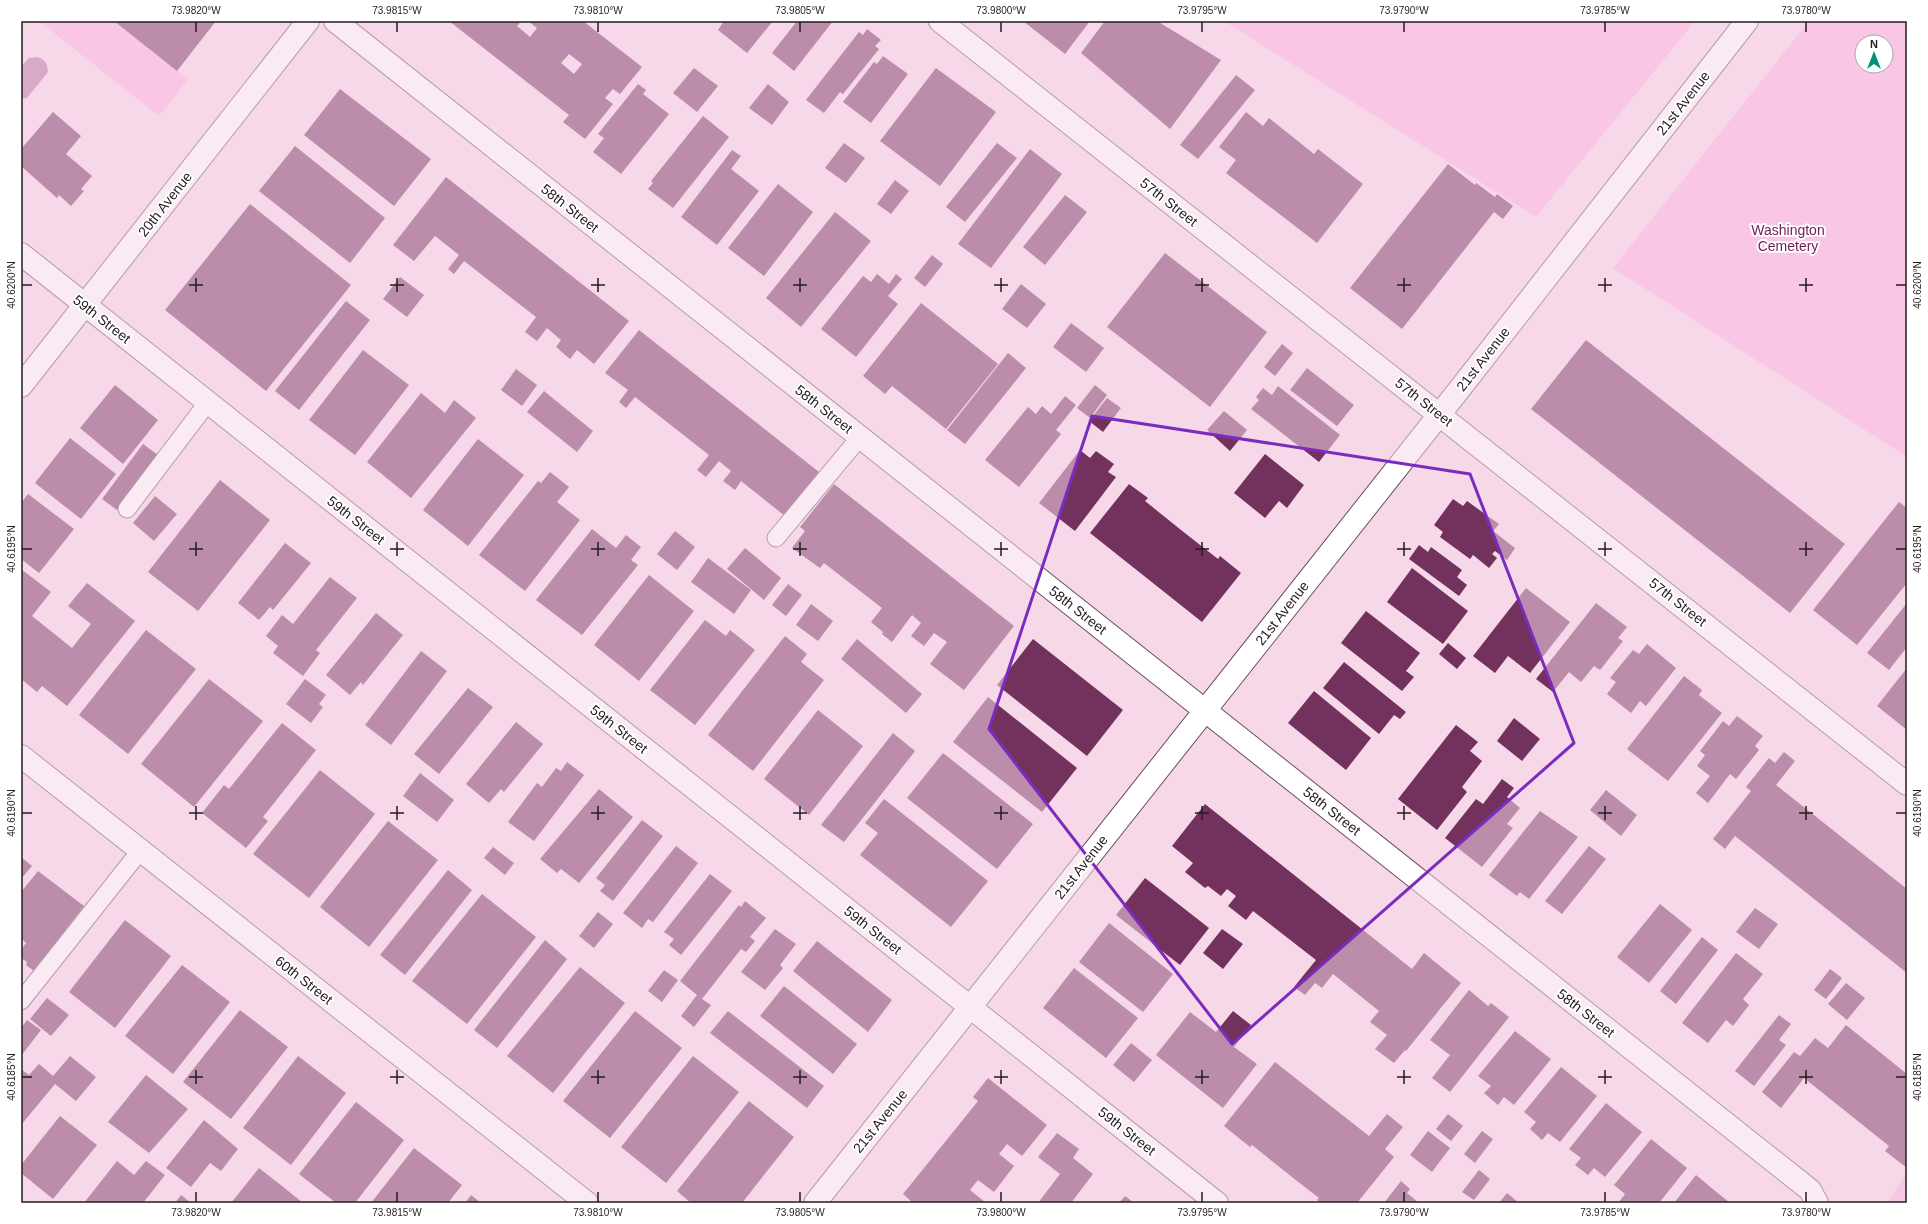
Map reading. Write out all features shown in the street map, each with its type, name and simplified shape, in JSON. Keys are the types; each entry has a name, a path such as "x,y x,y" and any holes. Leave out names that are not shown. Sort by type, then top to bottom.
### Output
{"street":[{"name":"20th Avenue","path":"21,386 308,21"},
{"name":"58th Street","path":"335,21 1810,1190 1817,1203"},
{"name":"57th Street","path":"940,21 1907,784"},
{"name":"21st Avenue","path":"815,1203 1748,21"},
{"name":"59th Street","path":"21,254 1217,1203"},
{"name":"60th Street","path":"21,756 587,1203"}],"lane":[{"path":"127,509 208,402"},
{"path":"776,538 860,437"},
{"path":"21,1001 140,851"}],"highlighted area":[{"path":"1092,416 1470,474 1574,743 1232,1044 989,729"}],"green space":[{"path":"39,21 114,21 188,79 159,116"},
{"path":"1224,21 1695,21 1536,217"},
{"name":"Washington Cemetery","path":"1809,21 1907,21 1907,457 1613,268"},
{"path":"1907,1172 1907,1203 1887,1203"}],"shaded area":[{"path":"38,57 43,59 46,63 48,72 27,98 21,99 21,67 29,58"}],"building":[{"path":"114,21 216,21 177,71"},
{"path":"449,21 521,21 517,26 530,37 537,28 528,21 583,21 642,67 620,94 613,89 605,98 613,104 585,139 563,122 569,115","holes":["569,54 582,64 574,74 561,63"]},
{"path":"724,21 773,21 747,53 718,30"},
{"path":"797,21 833,21 794,71 772,53"},
{"path":"1023,21 1090,21 1065,54"},
{"path":"1105,21 1157,21 1221,60 1170,129 1081,53"},
{"path":"867,29 881,40 875,46 879,49 843,94 840,92 824,113 806,100 859,32 863,35"},
{"path":"883,56 908,74 871,123 843,102 874,62 877,64"},
{"path":"694,68 718,86 697,112 673,93"},
{"path":"936,68 996,112 940,186 880,141"},
{"path":"1236,75 1255,90 1198,159 1180,145"},
{"path":"638,84 646,90 643,94 669,114 621,174 593,152 604,138 598,134"},
{"path":"768,84 789,102 772,125 749,108"},
{"path":"340,89 431,159 394,206 304,135"},
{"path":"53,112 81,136 66,154 92,176 81,189 84,191 71,206 59,195 57,198 21,166 21,149"},
{"path":"1246,112 1263,126 1269,118 1314,154 1318,149 1363,184 1317,243 1226,173 1236,160 1219,147"},
{"path":"703,116 729,137 673,208 648,189 653,183 651,181"},
{"path":"844,143 865,158 846,183 825,168"},
{"path":"997,143 1017,158 965,222 946,207"},
{"path":"295,146 385,218 350,263 259,191"},
{"path":"1030,149 1062,174 991,268 958,244"},
{"path":"732,150 741,156 731,169 759,191 717,245 681,217"},
{"path":"1448,164 1475,185 1476,183 1495,197 1497,194 1513,206 1503,219 1494,212 1402,329 1350,288"},
{"path":"446,177 629,321 594,364 577,350 570,359 556,347 561,340 547,328 537,341 525,332 536,317 464,261 454,274 448,269 459,255 435,236 414,261 393,245"},
{"path":"895,180 909,191 891,214 877,204"},
{"path":"778,184 813,212 764,276 728,248"},
{"path":"1065,195 1087,212 1045,265 1023,247"},
{"path":"250,204 351,285 266,391 165,310"},
{"path":"835,212 871,241 801,327 766,298"},
{"path":"1165,253 1267,332 1210,407 1107,327"},
{"path":"932,255 943,264 925,287 914,278"},
{"path":"877,274 889,284 896,274 902,279 888,296 898,304 856,357 821,329 863,276 871,282"},
{"path":"400,277 424,295 407,317 383,299"},
{"path":"1021,284 1046,304 1027,328 1002,309"},
{"path":"346,301 370,320 299,410 275,391"},
{"path":"921,303 998,364 946,429 892,386 885,394 863,376"},
{"path":"1071,323 1104,348 1086,372 1053,347"},
{"path":"639,330 819,472 785,516 741,481 735,490 723,481 731,471 719,461 706,477 697,470 709,455 635,397 626,408 619,402 628,390 605,373"},
{"path":"1586,340 1845,544 1790,613 1531,409"},
{"path":"1282,344 1293,353 1275,376 1264,367"},
{"path":"363,350 409,385 355,455 309,420"},
{"path":"1008,353 1026,368 965,444 947,430"},
{"path":"1307,368 1354,405 1337,426 1290,390"},
{"path":"516,369 537,385 522,406 501,390"},
{"path":"115,385 158,420 123,464 80,428"},
{"path":"1095,385 1107,395 1090,418 1077,408"},
{"path":"1278,386 1340,435 1319,462 1251,409 1259,400 1256,397 1263,388 1272,395"},
{"path":"544,391 593,431 577,452 527,412"},
{"path":"421,393 445,413 454,400 476,418 411,498 367,462"},
{"path":"1065,396 1076,405 1056,430 1061,434 1019,487 985,460 1028,407 1036,414 1042,406 1051,414"},
{"path":"1107,398 1121,408 1103,432 1089,421"},
{"path":"1224,411 1247,430 1230,451 1207,430"},
{"path":"70,438 116,474 81,519 35,483"},
{"path":"478,439 524,475 468,546 423,510"},
{"path":"143,444 158,455 117,510 102,499"},
{"path":"1080,450 1090,458 1096,451 1114,464 1108,472 1116,477 1075,531 1039,503"},
{"path":"1265,454 1304,485 1287,508 1279,501 1265,518 1234,493"},
{"path":"550,472 569,487 557,502 580,520 525,591 479,555 538,481 541,483"},
{"path":"220,480 270,520 198,611 148,572"},
{"path":"834,484 1014,626 964,690 930,664 947,642 934,633 924,646 911,636 921,623 912,615 892,642 871,622 882,608 824,563 820,568 792,548 805,531 800,527"},
{"path":"1129,484 1148,498 1145,501 1181,530 1218,559 1220,556 1241,573 1202,622 1090,533"},
{"path":"28,494 74,529 39,573 21,559 21,503"},
{"path":"155,496 177,514 154,541 133,523"},
{"path":"1453,499 1463,506 1467,501 1499,524 1493,531 1515,548 1507,560 1495,551 1492,554 1497,558 1489,568 1473,555 1470,559 1440,537 1443,532 1434,525"},
{"path":"1899,502 1907,508 1907,583 1857,645 1813,610"},
{"path":"592,529 616,548 626,535 641,547 631,560 638,565 582,635 536,600"},
{"path":"675,531 695,547 677,570 657,554"},
{"path":"285,543 311,563 273,610 270,607 259,620 238,603"},
{"path":"1419,545 1428,552 1431,547 1462,570 1457,577 1467,585 1459,596 1409,559"},
{"path":"745,548 781,578 764,600 727,569"},
{"path":"708,558 751,590 734,614 691,582"},
{"path":"1412,568 1468,611 1443,644 1387,602"},
{"path":"21,569 51,592 32,616 72,648 91,624 68,606 87,583 135,621 67,706 42,686 37,692 21,679"},
{"path":"649,575 694,611 639,681 594,645"},
{"path":"330,577 357,598 316,650 320,653 303,676 273,653 278,646 266,636 282,615 293,624"},
{"path":"788,584 802,595 786,616 772,605"},
{"path":"1526,588 1570,622 1530,673 1508,656 1495,673 1473,656"},
{"path":"1596,603 1627,627 1618,638 1623,641 1600,670 1594,666 1581,682 1569,672 1553,692 1536,679"},
{"path":"1907,603 1907,647 1889,670 1867,653"},
{"path":"811,604 833,621 818,641 796,625"},
{"path":"1366,611 1420,653 1406,671 1414,677 1402,691 1341,643"},
{"path":"376,613 403,635 363,685 361,682 350,695 326,675"},
{"path":"705,620 726,636 730,630 755,650 695,725 650,690"},
{"path":"146,630 196,669 128,754 79,715"},
{"path":"785,636 807,654 801,662 824,680 753,771 708,735"},
{"path":"857,639 922,694 906,713 841,659"},
{"path":"1033,639 1123,710 1087,756 997,685"},
{"path":"1448,643 1466,658 1457,669 1439,654"},
{"path":"1647,644 1676,668 1646,706 1640,701 1631,713 1607,694 1616,682 1610,678 1633,650 1639,654"},
{"path":"421,651 447,671 391,745 365,725"},
{"path":"1344,662 1406,712 1400,719 1394,715 1379,734 1323,688"},
{"path":"1907,668 1907,730 1877,706"},
{"path":"1684,676 1702,690 1699,695 1722,713 1668,781 1627,749"},
{"path":"209,679 263,721 194,807 141,764"},
{"path":"305,679 326,695 319,704 323,707 311,723 286,704"},
{"path":"468,688 493,707 439,774 414,754"},
{"path":"1314,691 1371,738 1346,770 1288,723"},
{"path":"988,697 1077,768 1042,812 953,742"},
{"path":"818,710 863,746 809,815 764,779"},
{"path":"1737,716 1763,736 1755,746 1759,750 1736,779 1730,774 1708,803 1696,793 1710,776 1697,766 1705,755 1700,751 1723,721 1729,726"},
{"path":"1514,718 1540,739 1522,761 1497,741"},
{"path":"516,722 543,744 504,792 501,789 489,803 466,784"},
{"path":"282,723 316,750 263,817 268,821 246,848 202,813 224,785 229,789"},
{"path":"1456,725 1478,742 1470,751 1482,761 1462,787 1467,792 1437,830 1398,799"},
{"path":"893,733 915,751 844,842 821,825"},
{"path":"1784,752 1795,761 1776,785 1907,889 1907,973 1735,836 1725,849 1713,839 1751,791 1746,787 1769,758 1775,763"},
{"path":"943,753 1033,824 997,869 907,798"},
{"path":"567,762 584,775 534,841 508,822 537,783 542,787 556,768 561,771"},
{"path":"320,770 375,814 309,898 253,854"},
{"path":"420,773 454,800 437,822 403,796"},
{"path":"1502,779 1514,788 1507,797 1520,808 1507,824 1513,828 1482,867 1445,838 1476,799 1483,804"},
{"path":"599,789 633,817 579,883 561,869 557,873 540,859"},
{"path":"1606,790 1637,815 1621,836 1590,810"},
{"path":"884,799 988,881 951,927 860,855 878,833 865,823"},
{"path":"1205,804 1412,969 1424,953 1461,983 1406,1051 1405,1050 1394,1063 1375,1049 1387,1035 1370,1022 1379,1011 1333,974 1322,988 1315,983 1305,995 1294,987 1316,960 1253,911 1246,920 1228,906 1236,896 1227,889 1221,896 1208,886 1205,888 1185,872 1193,863 1172,846"},
{"path":"1540,811 1578,837 1529,899 1520,892 1517,896 1489,875"},
{"path":"642,820 663,836 613,901 600,891 605,885 596,878"},
{"path":"388,821 438,860 369,947 320,907"},
{"path":"676,846 698,863 653,922 648,919 642,928 623,913"},
{"path":"1589,846 1606,859 1562,914 1545,901"},
{"path":"493,847 514,863 505,875 484,858"},
{"path":"21,857 32,866 21,879"},
{"path":"448,870 472,890 405,975 380,955"},
{"path":"38,871 84,906 34,971 26,965 27,962 21,958 21,950 26,943 21,938 21,892"},
{"path":"710,874 732,891 681,955 669,945 674,939 664,932"},
{"path":"1145,878 1209,928 1180,965 1116,915"},
{"path":"482,894 536,937 467,1024 412,981"},
{"path":"745,901 766,918 750,937 755,941 746,952 741,949 702,999 711,1005 694,1027 681,1016 697,995 680,981 739,905 741,907"},
{"path":"1660,904 1692,930 1649,983 1617,957"},
{"path":"1755,908 1778,924 1759,949 1736,932"},
{"path":"598,912 613,924 594,948 579,936"},
{"path":"125,920 171,956 115,1028 69,992"},
{"path":"1109,923 1173,974 1143,1012 1079,962"},
{"path":"775,929 796,944 780,965 783,968 765,990 741,972"},
{"path":"1222,929 1243,944 1223,969 1203,953"},
{"path":"1702,937 1718,950 1676,1004 1660,991"},
{"path":"545,940 567,959 497,1048 474,1030"},
{"path":"817,941 892,1000 868,1032 793,971"},
{"path":"1736,953 1763,974 1743,999 1749,1005 1733,1026 1726,1020 1708,1043 1682,1023"},
{"path":"182,965 230,1002 173,1074 125,1036"},
{"path":"580,967 625,1003 553,1093 507,1056"},
{"path":"1074,968 1138,1018 1106,1058 1043,1008"},
{"path":"1830,969 1842,978 1826,999 1814,990"},
{"path":"664,970 678,980 662,1002 648,991"},
{"path":"1846,983 1865,998 1847,1020 1828,1004"},
{"path":"784,986 857,1044 833,1074 760,1016"},
{"path":"1469,990 1488,1006 1491,1003 1509,1017 1450,1092 1432,1078 1450,1055 1430,1040"},
{"path":"47,998 69,1015 51,1036 30,1019"},
{"path":"240,1010 288,1047 231,1119 183,1082"},
{"path":"635,1011 682,1048 610,1138 563,1101"},
{"path":"728,1011 824,1086 807,1108 710,1033"},
{"path":"1233,1011 1251,1025 1234,1047 1257,1064 1223,1108 1156,1055 1190,1012 1216,1032"},
{"path":"1779,1015 1791,1024 1779,1040 1786,1045 1754,1086 1735,1071"},
{"path":"27,1020 41,1030 21,1056 21,1028"},
{"path":"1846,1025 1907,1074 1907,1168 1885,1151 1889,1146 1804,1078 1781,1108 1762,1092 1794,1052 1800,1056 1815,1038 1828,1048"},
{"path":"1515,1031 1551,1059 1514,1105 1504,1097 1498,1105 1484,1093 1491,1086 1478,1076"},
{"path":"1131,1043 1152,1060 1134,1082 1113,1065"},
{"path":"70,1056 96,1077 76,1101 55,1084 21,1125 21,1069 29,1075 39,1064 53,1076"},
{"path":"298,1056 346,1093 291,1165 243,1128"},
{"path":"693,1056 739,1092 666,1183 621,1147"},
{"path":"1275,1062 1369,1136 1387,1114 1403,1127 1385,1149 1394,1157 1357,1203 1321,1203 1317,1200 1319,1198 1252,1145 1250,1147 1224,1126"},
{"path":"1561,1067 1597,1096 1560,1142 1548,1133 1542,1140 1530,1129 1536,1122 1524,1112"},
{"path":"146,1075 188,1109 149,1153 108,1122"},
{"path":"988,1078 1047,1125 1022,1156 1007,1144 999,1154 1014,1166 994,1192 978,1180 970,1190 986,1203 913,1203 903,1194 978,1101 973,1097"},
{"path":"749,1101 794,1137 742,1203 691,1203 677,1191"},
{"path":"356,1102 404,1140 355,1203 336,1203 299,1174"},
{"path":"1606,1103 1642,1132 1605,1177 1594,1168 1588,1175 1575,1165 1581,1158 1569,1149"},
{"path":"1448,1114 1463,1126 1451,1141 1436,1129"},
{"path":"60,1116 97,1145 53,1199 21,1173 21,1165"},
{"path":"204,1120 238,1149 221,1171 210,1163 191,1187 166,1168"},
{"path":"1428,1131 1450,1148 1432,1172 1410,1155"},
{"path":"1482,1131 1493,1139 1475,1163 1464,1154"},
{"path":"1057,1133 1079,1149 1073,1158 1093,1174 1071,1203 1038,1203 1060,1174 1038,1157"},
{"path":"1651,1139 1687,1168 1659,1203 1621,1203 1619,1202 1625,1194 1614,1185"},
{"path":"414,1148 462,1185 448,1203 371,1203"},
{"path":"117,1161 134,1175 146,1161 165,1175 143,1203 84,1203"},
{"path":"259,1168 282,1186 303,1203 231,1203"},
{"path":"1479,1170 1490,1179 1474,1200 1462,1192"},
{"path":"1696,1175 1714,1190 1730,1203 1674,1203"},
{"path":"1401,1181 1410,1189 1407,1193 1419,1203 1384,1203"},
{"path":"1507,1193 1519,1203 1499,1203"},
{"path":"181,1195 191,1203 175,1203"},
{"path":"471,1195 481,1203 465,1203"},
{"path":"1125,1196 1134,1203 1119,1203"}]}
